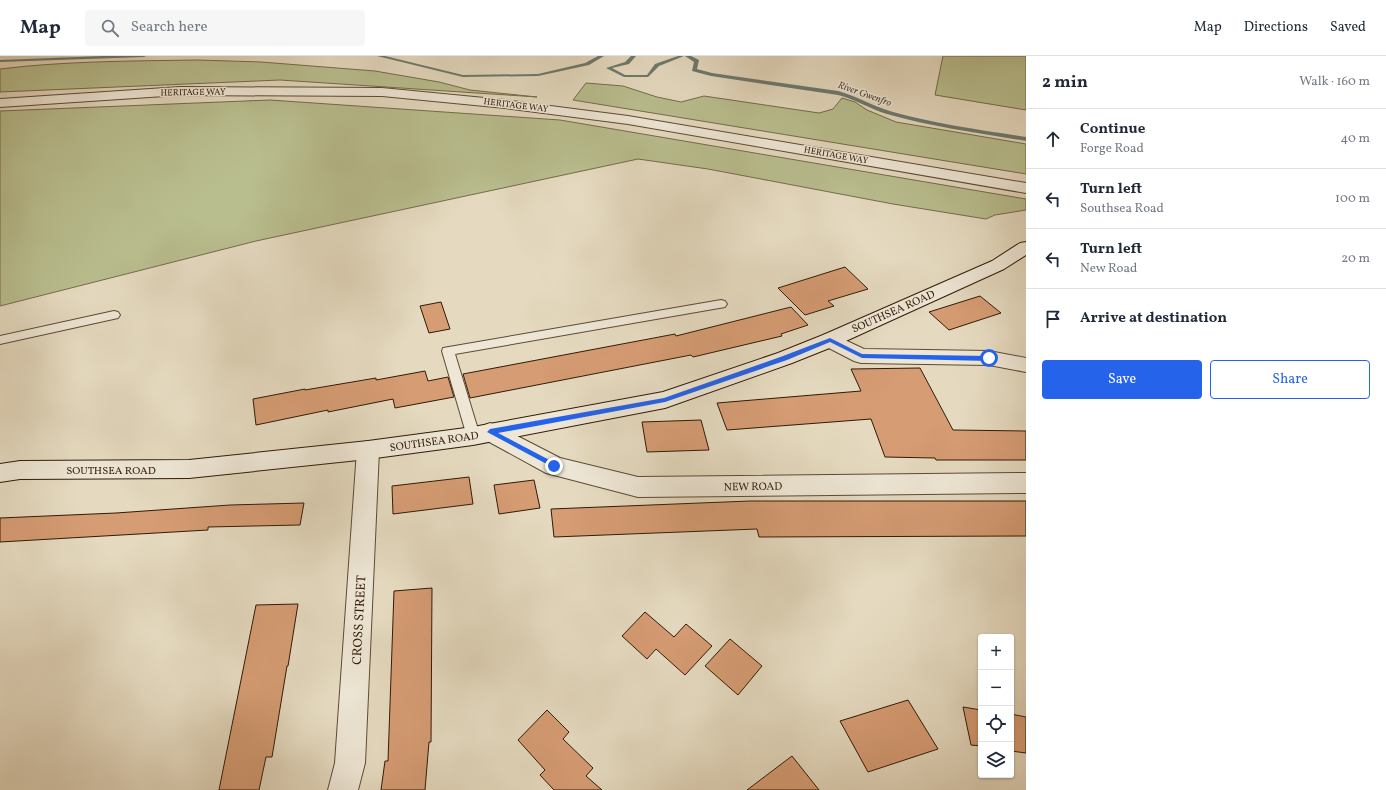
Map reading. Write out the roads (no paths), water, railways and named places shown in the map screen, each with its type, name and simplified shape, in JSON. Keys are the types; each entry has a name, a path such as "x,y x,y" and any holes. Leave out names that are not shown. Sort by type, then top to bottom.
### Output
{"street":[{"name":"HERITAGE WAY","path":"0,103 180,91 382,92 505,104 628,120 1026,188"},
{"name":"SOUTHSEA ROAD","path":"0,473 20,470 189,469 368,450 482,434 665,400 785,358 830,340 998,265 1026,247"},
{"path":"830,340 862,356 989,358 1026,365"},
{"name":"NEW ROAD","path":"482,434 554,466 638,487 1026,483"},
{"name":"CROSS STREET","path":"343,790 350,763 368,450"}],"lane":[{"path":"482,434 448,351 722,304"},
{"path":"0,340 114,316"}],"waterway":[{"name":"River Gwenfro","path":"0,61 144,56"},
{"name":"River Gwenfro","path":"379,56 463,76 538,75 587,64 602,56"},
{"name":"River Gwenfro","path":"634,56 627,63 608,68 624,76 648,76 657,65 682,56"},
{"name":"River Gwenfro","path":"687,56 697,61 694,70 711,75 747,81 820,89 851,97 889,113 957,128 1026,139"}]}
